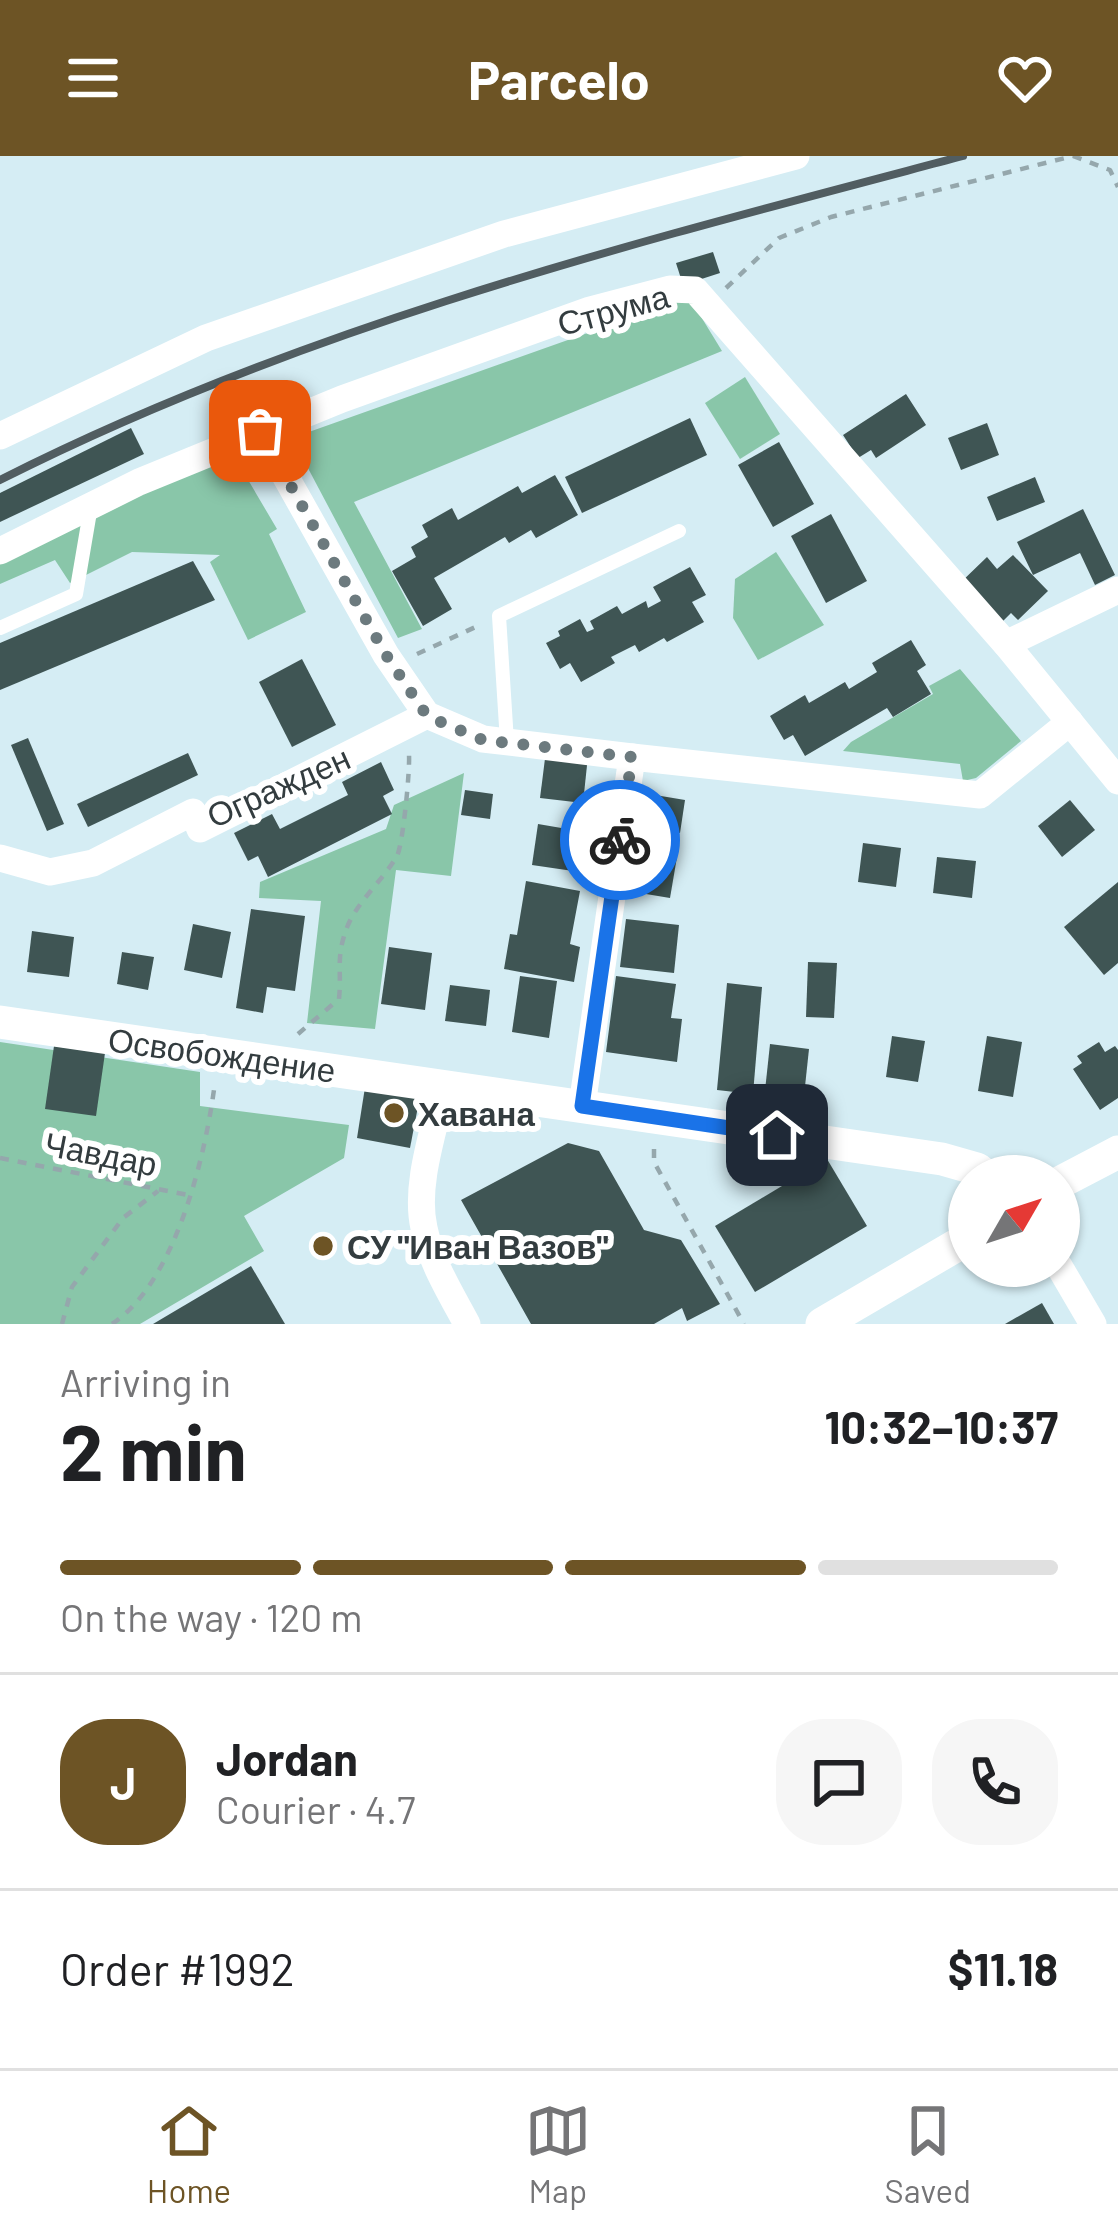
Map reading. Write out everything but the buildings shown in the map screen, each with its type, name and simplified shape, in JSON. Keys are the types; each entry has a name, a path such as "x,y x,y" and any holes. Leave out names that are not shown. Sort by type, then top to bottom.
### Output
{"street":[{"path":"0,436 227,330 505,234 796,156"},
{"name":"Струма","path":"0,551 260,431 590,310 670,290 695,290 1006,644 1118,781"},
{"path":"260,431 427,716 483,740 980,796 1070,722"},
{"path":"1006,644 1118,590"},
{"name":"Огражден","path":"0,858 50,872 93,863 193,812 200,829 427,716"},
{"path":"582,1106 632,757"},
{"name":"Освобождение","path":"0,1022 948,1161"},
{"path":"444,1085 424,1182 423,1225 440,1273 467,1324"},
{"path":"1080,1173 1118,1152"},
{"path":"822,1324 948,1250"},
{"path":"1072,1287 1094,1324"}],"lane":[{"path":"0,628 76,594 92,506"},
{"path":"507,742 499,616 679,531"}],"path":[{"path":"710,306 779,238 832,217 1073,156 1110,170 1118,187"},
{"path":"393,665 499,616"},
{"path":"296,1036 339,999 337,962 350,922 400,851 410,780 408,749 427,716"},
{"path":"112,1324 150,1284 193,1196 218,1054"},
{"path":"653,1116 654,1162 744,1324"},
{"name":"Чавдар","path":"0,1158 193,1196"},
{"path":"62,1324 72,1286 123,1218 159,1189"}],"green space":[{"path":"689,297 722,351 354,502 422,629 398,638 292,438"},
{"path":"745,377 780,434 740,459 705,403"},
{"path":"234,456 277,529 269,534 306,612 248,640 210,562 220,555 132,552 70,583 55,560 0,584 0,558 131,494"},
{"path":"776,552 824,625 758,660 733,618 735,579"},
{"path":"960,669 1021,741 976,778 963,781 960,764 843,751 933,694 929,686"},
{"path":"464,773 451,876 396,870 375,1029 307,1023 321,901 259,898 260,882 386,829 394,805"},
{"path":"0,1042 200,1072 200,1106 349,1125 344,1158 244,1216 264,1251 140,1324 0,1324"}],"railway":[{"path":"0,480 116,425 352,332 594,256 963,156"}],"way so far":[{"path":"260,431 386,655 427,716 483,740 632,757 620,840"}],"place":[{"name":"Хавана","path":"394,1113"},
{"name":"СУ \"Иван Вазов\"","path":"323,1246"}],"route":[{"path":"620,840 582,1106 777,1135"}]}
